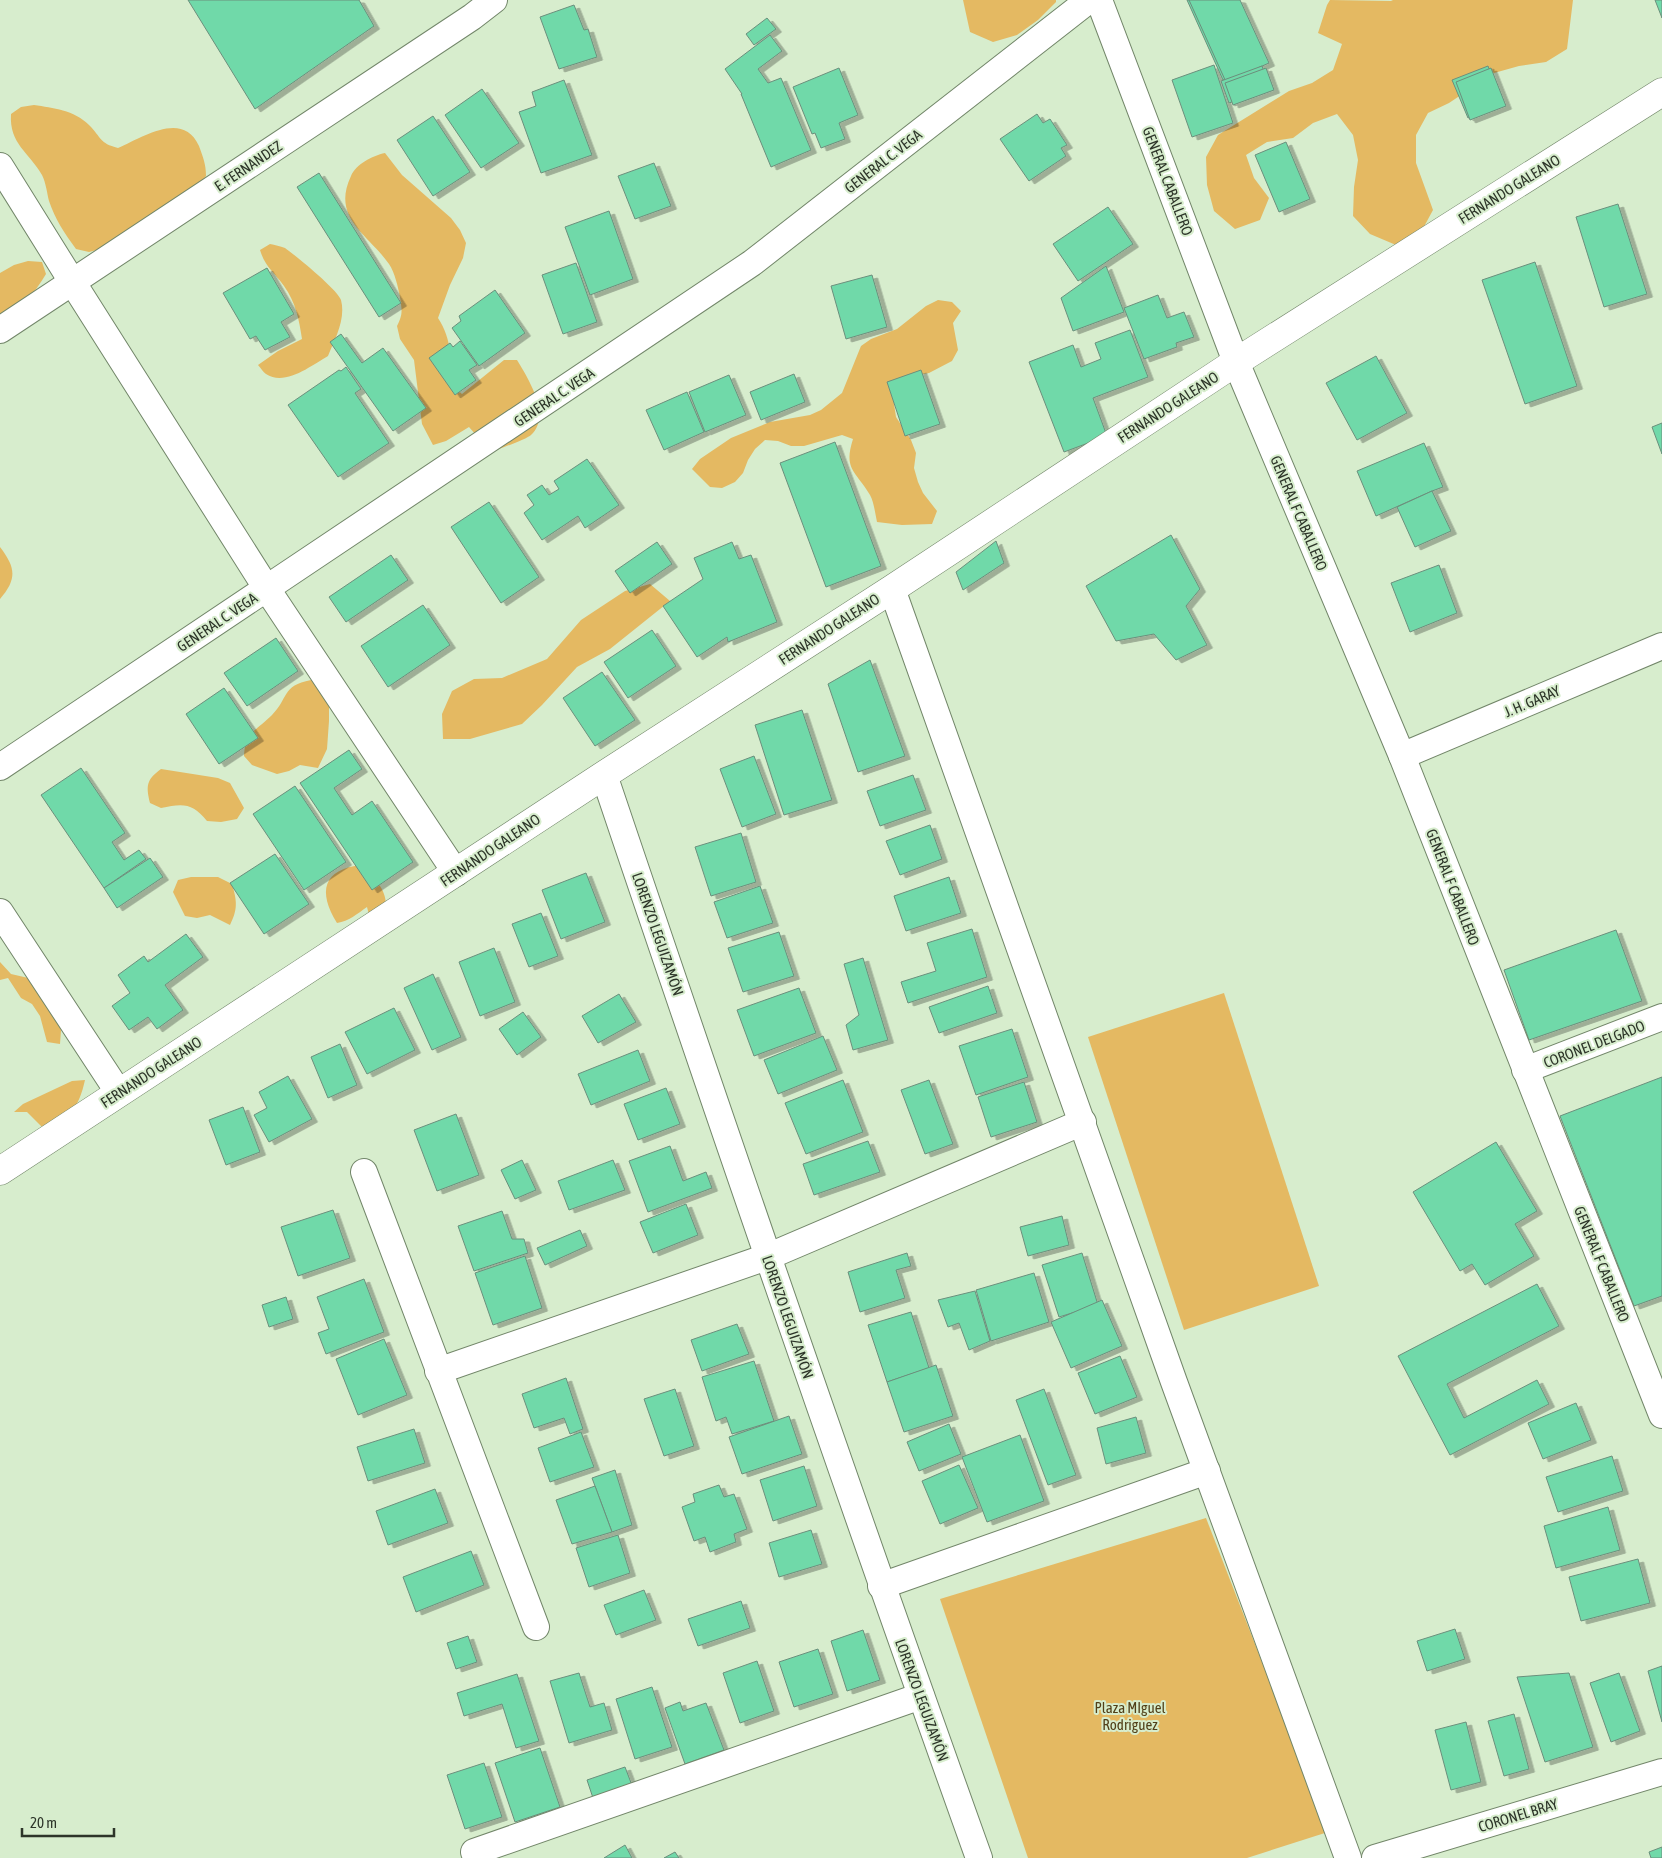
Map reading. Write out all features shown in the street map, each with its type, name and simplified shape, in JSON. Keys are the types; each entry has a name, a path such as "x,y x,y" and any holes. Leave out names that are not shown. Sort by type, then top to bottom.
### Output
{"street":[{"name":"E. FERNANDEZ","path":"0,330 472,18 494,0"},
{"name":"GENERAL C. VEGA","path":"0,767 752,263 1088,0"},
{"name":"GENERAL CABALLERO","path":"1099,0 1236,362"},
{"name":"FERNANDO GALEANO","path":"0,1171 604,774 892,589 1236,362 1662,92"},
{"path":"0,166 267,589 456,873"},
{"name":"GENERAL F CABALLERO","path":"1236,362 1402,756 1525,1070 1661,1406"},
{"path":"892,589 1207,1471 1348,1858"},
{"name":"J. H. GARAY","path":"1402,756 1662,646"},
{"name":"LORENZO LEGUIZAMÓN","path":"604,774 767,1257 881,1586 979,1858"},
{"path":"0,912 119,1093"},
{"name":"CORONEL DELGADO","path":"1525,1070 1662,1017"},
{"path":"438,1371 767,1257 1083,1122"},
{"path":"364,1172 536,1627"},
{"path":"881,1586 1207,1471"},
{"path":"474,1852 921,1696"},
{"name":"CORONEL BRAY","path":"1375,1858 1662,1772"}],"green space":[{"path":"963,0 1056,0 1056,2 1038,20 1017,35 993,42 970,32"},
{"path":"1330,0 1573,0 1567,49 1546,62 1519,66 1494,73 1449,103 1428,113 1416,135 1416,163 1433,210 1420,234 1396,245 1370,234 1353,216 1354,187 1358,160 1353,135 1337,114 1313,123 1293,138 1267,142 1246,155 1254,178 1269,198 1260,220 1235,229 1214,211 1207,185 1206,157 1218,135 1289,91 1312,83 1333,70 1342,44 1318,33"},
{"path":"34,105 63,110 77,116 89,125 104,142 118,148 162,129 173,128 183,130 192,135 199,146 205,164 206,176 188,198 132,241 89,252 76,249 54,214 42,175 13,133 11,114 21,107"},
{"path":"385,153 402,175 451,218 460,230 466,243 463,258 450,285 438,318 443,326 448,342 452,385 462,394 504,360 517,360 532,387 539,408 537,427 531,435 524,439 491,452 469,427 446,441 433,445 422,424 414,360 400,339 397,326 402,309 395,276 381,253 355,224 349,214 346,203 346,191 353,172 365,161"},
{"path":"270,244 285,248 316,273 338,295 342,307 339,329 328,356 298,373 281,378 266,374 258,365 278,351 302,339 294,305 284,286 262,256 260,250"},
{"path":"28,261 42,262 46,274 26,301 14,313 0,322 0,273 14,265"},
{"path":"938,300 952,302 961,311 953,323 958,350 952,361 929,373 917,375 898,392 894,404 896,417 911,440 916,453 914,468 918,482 923,493 937,511 932,524 902,525 877,522 871,498 850,464 849,457 853,439 842,435 804,446 791,446 778,441 765,440 755,449 743,473 735,482 722,488 710,487 692,469 700,459 731,438 770,422 810,415 821,410 842,393 861,346 871,339 897,329 926,306"},
{"path":"0,547 12,567 12,579 6,592 0,599"},
{"path":"650,584 670,601 610,649 577,667 522,724 470,739 443,739 442,714 452,691 474,679 502,678 547,659 581,620 625,591"},
{"path":"311,680 324,682 329,694 327,749 318,768 300,765 289,771 277,774 252,765 244,756 247,742 252,732 272,715 290,689"},
{"path":"161,769 218,778 230,783 244,808 237,819 221,822 207,821 197,811 187,806 176,805 161,808 150,803 148,784 152,777"},
{"path":"362,865 384,893 386,905 369,915 367,907 349,919 337,923 327,901 327,884 339,871"},
{"path":"191,877 218,877 232,884 236,905 230,925 210,915 197,918 185,916 173,892 178,880"},
{"path":"0,962 11,974 37,980 61,1030 60,1044 47,1042 40,1016 32,1004 21,998 8,978 0,980"},
{"path":"1224,993 1319,1286 1184,1330 1088,1037"},
{"path":"85,1080 77,1105 63,1123 50,1135 27,1112 14,1112 23,1104 72,1081"},
{"name":"Plaza MIguel Rodriguez","path":"1206,1518 1328,1832 1247,1858 1028,1858 940,1599"}],"building":[{"path":"188,0 359,0 374,26 255,109"},
{"path":"1187,0 1238,0 1265,61 1223,80"},
{"path":"1189,0 1240,0 1269,63 1226,82"},
{"path":"1655,0 1662,0 1662,18"},
{"path":"574,5 584,30 588,29 597,57 559,69 540,17"},
{"path":"767,18 776,29 754,45 746,34"},
{"path":"770,35 782,51 758,69 768,83 781,78 811,150 771,167 742,94 725,69"},
{"path":"1214,65 1233,123 1192,137 1172,80"},
{"path":"1262,66 1270,88 1229,103 1221,81"},
{"path":"1488,66 1503,104 1468,118 1452,80"},
{"path":"839,68 858,115 839,123 845,139 821,148 815,133 812,134 793,87"},
{"path":"1266,68 1274,90 1233,105 1225,83"},
{"path":"1491,68 1506,106 1470,120 1456,82"},
{"path":"564,80 592,155 541,173 519,112 536,106 532,92"},
{"path":"482,89 519,143 481,168 445,115"},
{"path":"1037,114 1043,123 1050,119 1067,145 1061,148 1066,156 1029,181 1000,139"},
{"path":"433,116 470,172 433,196 397,140"},
{"path":"1286,142 1310,199 1279,212 1255,155"},
{"path":"654,163 671,206 635,219 618,176"},
{"path":"319,173 401,303 379,317 297,187"},
{"path":"1618,204 1647,294 1604,307 1576,217"},
{"path":"1108,207 1133,244 1078,281 1053,244"},
{"path":"609,211 633,279 590,295 565,227"},
{"path":"1535,262 1577,386 1525,404 1482,280"},
{"path":"576,263 597,322 563,334 542,275"},
{"path":"1106,266 1124,312 1073,331 1061,298"},
{"path":"267,268 294,314 281,322 290,337 265,350 256,336 250,339 223,293"},
{"path":"872,275 887,327 846,339 831,286"},
{"path":"495,290 525,333 479,366 452,328 461,321 459,316"},
{"path":"1158,295 1167,318 1184,312 1194,337 1176,343 1177,347 1144,359 1124,308"},
{"path":"1130,330 1148,377 1093,398 1107,436 1064,452 1029,362 1073,345 1081,367 1101,359 1095,343"},
{"path":"341,334 362,363 383,348 426,408 393,431 330,342"},
{"path":"460,341 477,365 469,370 476,380 455,395 429,358 450,343 453,347"},
{"path":"1376,356 1407,413 1357,440 1326,383"},
{"path":"346,367 361,389 355,393 389,443 338,477 288,405"},
{"path":"921,370 940,424 905,436 887,382"},
{"path":"794,374 805,402 761,420 750,392"},
{"path":"729,375 746,415 705,432 689,392"},
{"path":"687,392 704,432 664,450 646,410"},
{"path":"1662,423 1662,454 1652,427"},
{"path":"835,442 881,566 826,587 780,463"},
{"path":"1424,443 1443,487 1376,516 1357,471"},
{"path":"587,459 619,505 585,528 578,516 542,540 524,513 534,505 527,495 542,485 549,495 559,489 554,481"},
{"path":"1432,491 1451,531 1415,547 1397,507"},
{"path":"489,502 539,577 501,603 451,527"},
{"path":"1171,535 1200,589 1186,606 1207,645 1176,660 1154,634 1116,641 1086,586"},
{"path":"996,541 1004,563 963,590 956,572"},
{"path":"657,542 672,564 630,593 615,571"},
{"path":"732,542 739,559 751,555 777,622 728,642 727,637 697,657 663,606 703,579 694,558"},
{"path":"391,555 408,580 346,622 329,597"},
{"path":"1439,565 1457,613 1410,632 1391,583"},
{"path":"423,605 450,645 388,687 361,646"},
{"path":"652,630 676,666 628,698 604,662"},
{"path":"276,638 298,671 247,706 224,673"},
{"path":"870,660 905,756 858,772 828,684"},
{"path":"602,672 635,720 595,746 563,698"},
{"path":"224,688 258,738 219,764 186,714"},
{"path":"802,710 832,800 784,815 755,725"},
{"path":"349,750 362,769 334,788 352,815 372,801 413,862 372,890 300,783"},
{"path":"754,756 776,814 742,827 720,769"},
{"path":"81,768 125,833 112,842 124,860 139,850 146,859 104,888 41,795"},
{"path":"913,775 926,810 880,826 867,791"},
{"path":"295,786 346,862 304,890 253,814"},
{"path":"930,825 942,859 900,875 886,841"},
{"path":"741,833 756,882 711,896 695,847"},
{"path":"275,854 309,904 264,934 230,883"},
{"path":"150,858 163,877 117,908 104,888"},
{"path":"586,873 605,922 561,939 542,890"},
{"path":"949,877 961,913 906,931 894,896"},
{"path":"760,886 773,923 727,938 714,902"},
{"path":"541,913 558,956 529,967 512,924"},
{"path":"972,929 987,977 908,1003 901,982 936,971 927,943"},
{"path":"1616,930 1642,1001 1529,1040 1504,970"},
{"path":"779,932 794,976 743,992 728,948"},
{"path":"186,934 203,957 165,985 183,1010 157,1029 148,1017 129,1030 112,1006 130,993 118,975 144,956 148,962"},
{"path":"494,948 515,1002 480,1016 459,962"},
{"path":"863,958 888,1040 853,1050 846,1025 859,1015 844,964"},
{"path":"433,974 461,1037 432,1050 404,988"},
{"path":"988,986 997,1013 939,1033 929,1007"},
{"path":"799,988 816,1033 754,1056 737,1010"},
{"path":"619,994 636,1022 598,1043 582,1016"},
{"path":"394,1008 415,1050 367,1074 345,1032"},
{"path":"523,1012 541,1037 517,1055 499,1029"},
{"path":"1012,1029 1028,1077 976,1095 959,1046"},
{"path":"823,1036 837,1070 778,1094 764,1060"},
{"path":"340,1044 357,1085 328,1098 311,1057"},
{"path":"638,1050 650,1081 591,1105 578,1074"},
{"path":"288,1076 312,1119 269,1142 254,1115 267,1108 259,1092"},
{"path":"1662,1077 1662,1296 1634,1306 1560,1116"},
{"path":"843,1080 863,1132 806,1154 785,1103"},
{"path":"929,1080 953,1144 925,1154 901,1090"},
{"path":"1024,1082 1037,1122 991,1137 978,1097"},
{"path":"666,1088 680,1124 638,1140 624,1104"},
{"path":"243,1107 260,1152 226,1165 209,1120"},
{"path":"456,1114 479,1175 437,1191 414,1130"},
{"path":"868,1141 880,1172 814,1195 803,1164"},
{"path":"1496,1142 1537,1211 1515,1224 1534,1256 1485,1285 1472,1264 1460,1271 1413,1192"},
{"path":"670,1146 683,1181 706,1172 712,1188 648,1212 629,1161"},
{"path":"522,1160 536,1190 515,1199 501,1170"},
{"path":"613,1160 625,1190 569,1210 558,1181"},
{"path":"686,1204 698,1235 653,1253 640,1222"},
{"path":"333,1210 350,1258 298,1276 281,1227"},
{"path":"502,1211 512,1239 524,1239 528,1253 474,1271 458,1226"},
{"path":"1062,1216 1069,1245 1028,1256 1020,1227"},
{"path":"580,1230 587,1246 545,1265 537,1248"},
{"path":"907,1253 911,1266 896,1270 905,1298 860,1312 848,1272"},
{"path":"1082,1253 1098,1305 1059,1317 1042,1265"},
{"path":"525,1256 542,1308 493,1325 475,1273"},
{"path":"1034,1273 1049,1322 991,1341 976,1290"},
{"path":"364,1279 384,1332 326,1354 318,1333 329,1329 317,1297"},
{"path":"1537,1284 1559,1326 1447,1384 1464,1418 1537,1380 1549,1404 1450,1455 1398,1356"},
{"path":"975,1291 990,1341 969,1350 959,1323 948,1327 938,1300"},
{"path":"286,1297 293,1319 269,1327 262,1305"},
{"path":"1102,1300 1122,1346 1071,1368 1051,1322"},
{"path":"911,1312 929,1368 887,1382 868,1325"},
{"path":"737,1324 749,1354 702,1371 691,1340"},
{"path":"384,1339 407,1395 358,1415 336,1359"},
{"path":"1120,1356 1137,1397 1095,1414 1078,1373"},
{"path":"754,1361 774,1421 732,1434 726,1417 716,1421 702,1377"},
{"path":"936,1365 953,1416 904,1432 887,1382"},
{"path":"566,1378 583,1429 570,1434 564,1418 534,1428 522,1394"},
{"path":"675,1389 694,1446 664,1456 644,1399"},
{"path":"1044,1389 1076,1475 1048,1485 1016,1400"},
{"path":"1576,1403 1591,1440 1543,1459 1528,1423"},
{"path":"789,1416 802,1454 742,1474 729,1437"},
{"path":"1136,1417 1146,1453 1106,1464 1097,1428"},
{"path":"949,1424 961,1454 919,1471 907,1442"},
{"path":"414,1429 425,1463 368,1481 357,1447"},
{"path":"581,1432 594,1467 550,1482 538,1448"},
{"path":"1020,1435 1044,1501 987,1522 962,1457"},
{"path":"1612,1456 1623,1491 1558,1512 1546,1477"},
{"path":"959,1465 978,1508 940,1524 922,1481"},
{"path":"804,1466 817,1506 773,1521 760,1480"},
{"path":"615,1470 632,1525 612,1532 592,1478"},
{"path":"719,1485 724,1497 734,1494 747,1529 734,1534 736,1542 710,1552 705,1537 694,1541 682,1507 695,1502 693,1494"},
{"path":"595,1486 612,1532 572,1544 556,1500"},
{"path":"435,1489 448,1523 388,1545 376,1511"},
{"path":"1608,1507 1620,1550 1556,1568 1544,1526"},
{"path":"811,1530 822,1564 779,1577 769,1543"},
{"path":"618,1535 630,1573 589,1587 576,1548"},
{"path":"471,1551 484,1585 416,1612 403,1577"},
{"path":"1638,1559 1650,1603 1581,1621 1569,1577"},
{"path":"644,1590 656,1620 616,1635 604,1605"},
{"path":"741,1601 750,1628 698,1646 688,1619"},
{"path":"1455,1629 1465,1659 1427,1671 1417,1641"},
{"path":"863,1630 880,1680 847,1691 831,1641"},
{"path":"468,1636 477,1662 456,1669 447,1643"},
{"path":"818,1649 833,1694 794,1707 779,1662"},
{"path":"757,1661 774,1711 740,1723 723,1673"},
{"path":"1662,1666 1662,1722 1648,1671"},
{"path":"579,1673 590,1707 604,1703 612,1730 569,1743 550,1681"},
{"path":"1569,1673 1593,1747 1545,1762 1517,1677"},
{"path":"1619,1673 1640,1731 1611,1742 1590,1683"},
{"path":"517,1674 539,1741 516,1748 502,1704 464,1716 457,1693"},
{"path":"652,1687 672,1747 635,1759 616,1699"},
{"path":"680,1702 683,1711 706,1703 724,1750 685,1764 665,1708"},
{"path":"1514,1714 1529,1769 1504,1776 1488,1721"},
{"path":"1466,1722 1481,1782 1451,1790 1435,1730"},
{"path":"540,1748 560,1807 515,1822 495,1763"},
{"path":"484,1763 502,1817 465,1829 447,1775"},
{"path":"625,1767 633,1788 594,1801 587,1780"},
{"path":"625,1845 632,1858 604,1858"},
{"path":"1662,1847 1662,1858 1651,1858 1649,1852"},
{"path":"675,1852 679,1858 664,1858"}]}
